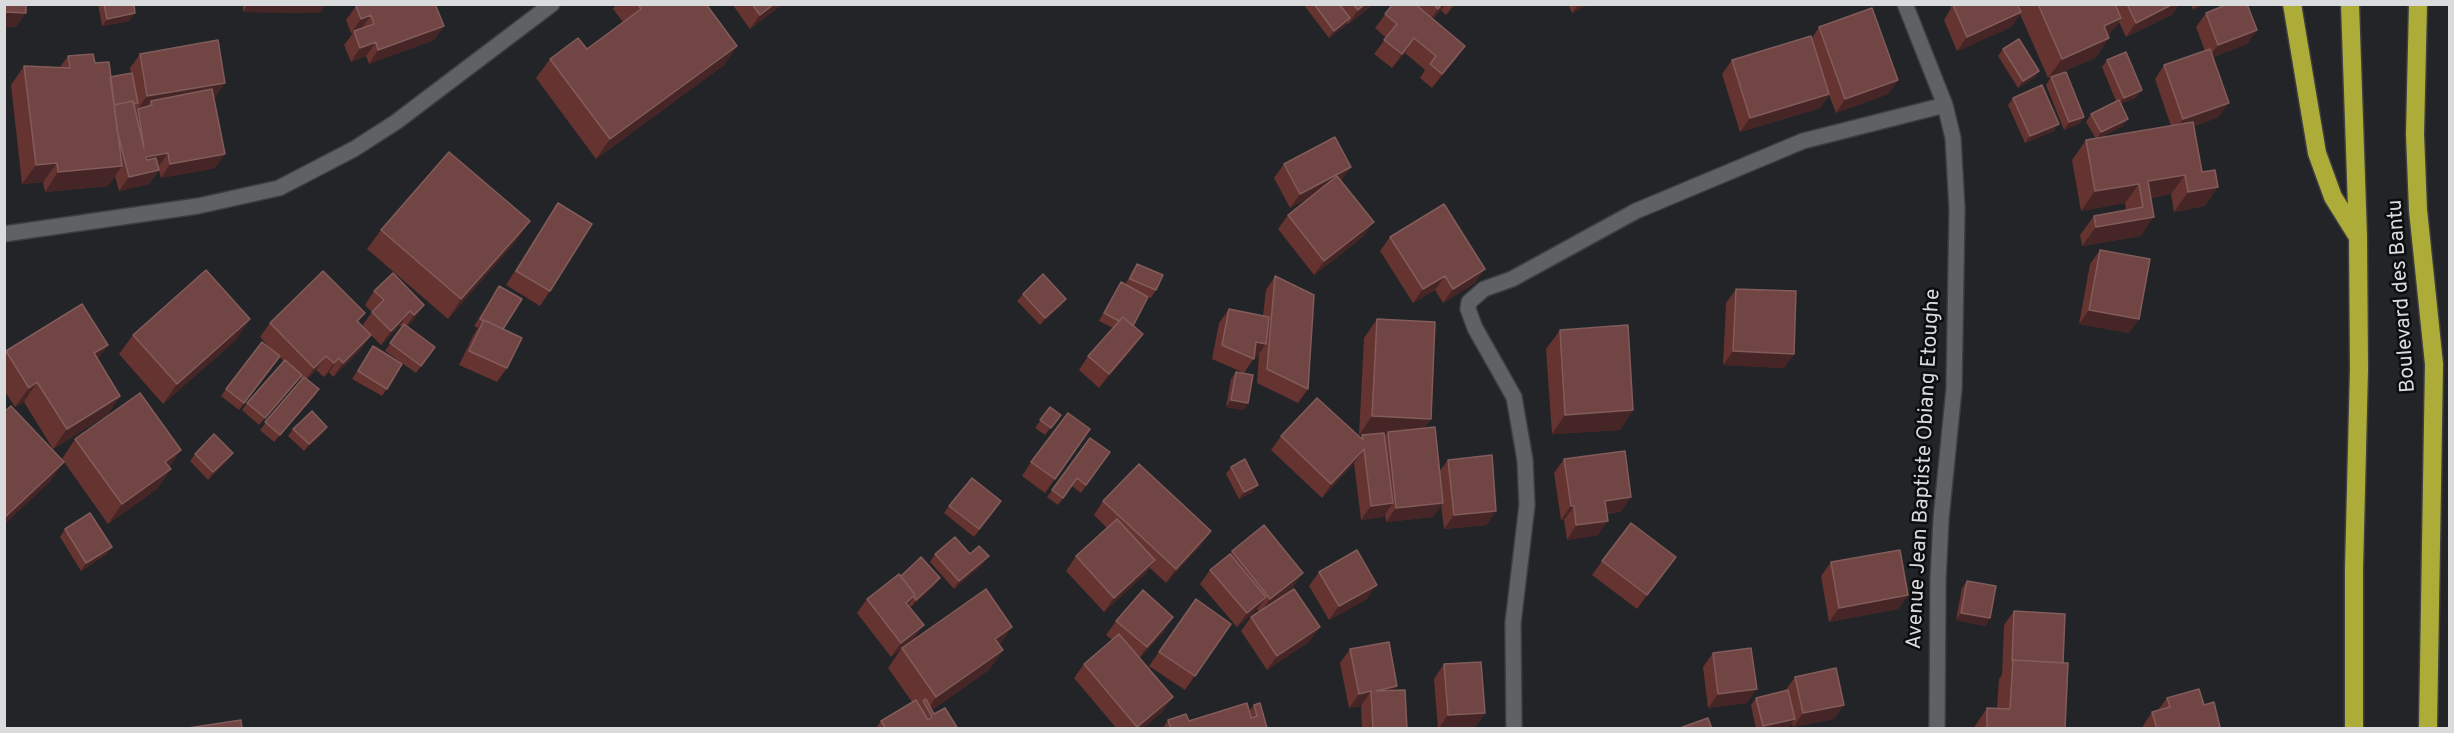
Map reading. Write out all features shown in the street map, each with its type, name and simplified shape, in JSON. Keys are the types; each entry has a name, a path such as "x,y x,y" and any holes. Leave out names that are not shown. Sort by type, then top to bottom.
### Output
{"highway":[{"path":"2292,4 2317,153 2333,197 2358,236"},
{"name":"Boulevard des Bantu","path":"2350,4 2358,236 2359,369 2354,568 2354,729"},
{"name":"Boulevard des Bantu","path":"2418,4 2415,134 2418,210 2434,364 2428,729"},
{"path":"2417,65 2426,4"}],"street":[{"path":"4,234 198,206 279,188 354,149 396,122 552,4"},
{"name":"Avenue Jean Baptiste Obiang Etoughe","path":"1905,4 1945,105 1953,138 1957,209 1954,389 1941,519 1936,640 1937,729"},
{"path":"1514,729 1513,623 1527,505 1526,460 1514,397 1475,328 1468,309 1469,302 1484,289 1512,279 1636,211 1803,141 1945,105"}],"building":[{"path":"4,4 26,4 26,13 4,12"},
{"path":"104,4 134,4 135,13 107,19"},
{"path":"360,4 435,4 444,26 378,50 376,42 360,48 354,31 374,24 371,15 361,19 356,6"},
{"path":"638,4 706,4 737,46 610,139 550,59 578,38 587,49 641,9"},
{"path":"752,4 774,4 760,15"},
{"path":"1314,4 1339,4 1350,18 1334,31"},
{"path":"1353,4 1365,4 1358,10"},
{"path":"1393,4 1415,4 1465,46 1442,74 1430,64 1436,56 1414,38 1402,54 1384,40 1397,24 1385,14"},
{"path":"2017,4 2021,12 1967,37 1953,5"},
{"path":"2038,4 2115,4 2121,18 2104,26 2109,38 2062,59"},
{"path":"2127,4 2173,4 2136,23"},
{"path":"2228,4 2247,4 2257,30 2218,45 2206,13"},
{"path":"1872,8 1898,80 1845,99 1819,27"},
{"path":"1811,36 1829,94 1750,118 1732,60"},
{"path":"2019,39 2039,71 2023,81 2003,49"},
{"path":"218,40 225,83 147,96 140,54"},
{"path":"2210,49 2229,103 2183,119 2164,65"},
{"path":"2126,52 2142,90 2124,98 2107,60"},
{"path":"93,54 95,63 109,62 122,166 58,172 57,163 36,165 24,66 70,68 68,56"},
{"path":"2066,72 2084,117 2069,122 2051,77"},
{"path":"132,73 138,103 133,104 133,101 114,105 110,77"},
{"path":"2042,85 2059,124 2030,136 2013,98"},
{"path":"212,89 225,154 170,164 168,153 146,157 147,160 156,158 159,170 129,177 117,130 114,105 133,101 144,148 138,109 152,105 151,101"},
{"path":"2119,100 2128,119 2101,132 2091,114"},
{"path":"2193,122 2202,172 2215,170 2218,187 2188,192 2185,175 2148,181 2154,217 2096,227 2094,216 2143,207 2139,184 2095,191 2086,140"},
{"path":"1335,137 1351,167 1300,194 1284,164"},
{"path":"449,152 530,221 461,299 381,230"},
{"path":"1337,176 1374,222 1324,261 1288,215"},
{"path":"558,203 592,224 550,291 516,271"},
{"path":"1444,204 1485,269 1453,289 1445,276 1423,289 1390,237"},
{"path":"2100,250 2150,259 2139,319 2089,310"},
{"path":"1137,264 1163,275 1156,290 1130,279"},
{"path":"206,270 250,319 177,384 133,335"},
{"path":"323,271 365,313 357,321 371,335 343,363 339,358 334,363 326,356 314,368 270,323"},
{"path":"393,273 424,305 414,315 410,311 391,331 372,312 384,300 374,291"},
{"path":"1043,274 1066,299 1045,318 1023,294"},
{"path":"1275,276 1314,295 1308,389 1267,369"},
{"path":"1121,282 1148,297 1133,326 1123,317 1119,321 1104,313"},
{"path":"499,286 522,299 503,329 480,319"},
{"path":"1736,289 1796,291 1794,354 1733,351"},
{"path":"82,304 108,345 94,353 120,396 67,429 37,382 29,388 6,351"},
{"path":"1229,309 1269,317 1266,344 1256,342 1254,359 1222,345"},
{"path":"1123,317 1143,334 1109,374 1088,356"},
{"path":"1377,319 1435,322 1431,419 1372,416"},
{"path":"484,320 522,338 507,368 469,351"},
{"path":"404,324 435,347 421,366 390,343"},
{"path":"1628,325 1633,410 1565,415 1560,330"},
{"path":"262,342 280,356 244,403 226,389"},
{"path":"373,346 402,364 387,389 358,371"},
{"path":"285,360 302,375 265,418 247,403"},
{"path":"1236,372 1253,375 1248,403 1231,400"},
{"path":"304,377 319,389 280,435 265,422"},
{"path":"140,393 181,450 165,462 171,469 122,504 75,439"},
{"path":"1317,398 1363,440 1362,435 1384,433 1393,503 1371,506 1364,449 1331,484 1281,436"},
{"path":"11,406 64,462 4,518 4,412"},
{"path":"1050,407 1061,415 1051,428 1040,420"},
{"path":"312,411 327,427 309,444 293,429"},
{"path":"1068,413 1090,429 1055,479 1031,462"},
{"path":"1435,427 1443,503 1396,508 1388,432"},
{"path":"214,434 233,453 213,472 195,454"},
{"path":"1090,438 1110,452 1086,485 1077,478 1063,498 1052,490"},
{"path":"1625,451 1631,497 1605,501 1608,521 1576,525 1564,459"},
{"path":"1492,455 1496,511 1454,515 1448,460"},
{"path":"1245,459 1258,485 1244,492 1231,467"},
{"path":"1139,464 1211,531 1176,569 1103,501"},
{"path":"972,478 1001,501 979,529 949,506"},
{"path":"90,513 112,547 86,563 65,529"},
{"path":"1117,519 1155,560 1114,598 1076,556"},
{"path":"1631,523 1676,557 1647,595 1602,561"},
{"path":"1264,525 1303,573 1270,599 1232,551"},
{"path":"955,537 970,554 979,546 989,556 959,581 935,554"},
{"path":"1357,550 1377,585 1339,606 1319,572"},
{"path":"1900,550 1908,595 1839,608 1831,562"},
{"path":"1230,554 1266,597 1247,613 1210,570"},
{"path":"921,557 940,578 916,600 915,595 901,576"},
{"path":"899,574 915,595 906,603 924,625 901,643 867,599"},
{"path":"1967,581 1996,586 1990,618 1961,613"},
{"path":"986,589 1012,627 995,639 1003,650 936,697 902,648"},
{"path":"1294,589 1320,627 1277,656 1251,617"},
{"path":"1143,590 1173,617 1147,647 1116,621"},
{"path":"1196,599 1231,624 1195,676 1159,652"},
{"path":"2014,611 2065,614 2063,663 2012,661"},
{"path":"1119,634 1173,697 1137,727 1084,664"},
{"path":"1389,642 1397,686 1376,691 1405,690 1407,729 1373,729 1371,691 1359,694 1350,649"},
{"path":"1751,648 1757,689 1718,694 1713,653"},
{"path":"2013,660 2068,663 2065,729 1987,729 1987,708 2010,709"},
{"path":"1481,662 1485,713 1448,715 1444,664"},
{"path":"1836,668 1844,705 1803,713 1795,677"},
{"path":"2199,689 2204,705 2214,702 2220,727 2214,729 2157,729 2152,712 2170,707 2167,698"},
{"path":"1788,690 1795,719 1763,726 1756,698"},
{"path":"926,699 934,714 945,708 958,729 886,729 881,721 916,700 928,720 932,717 923,701"},
{"path":"1247,703 1251,718 1257,716 1254,705 1260,703 1267,728 1171,729 1168,720 1186,714 1189,721"},
{"path":"1708,718 1712,729 1677,729"},
{"path":"241,720 242,729 188,729 188,728"}]}
